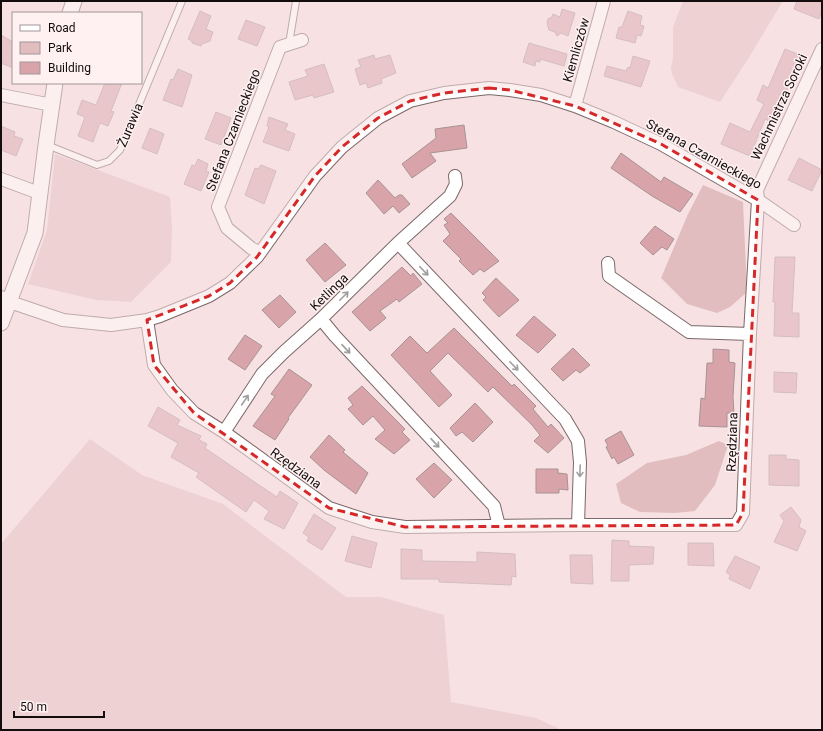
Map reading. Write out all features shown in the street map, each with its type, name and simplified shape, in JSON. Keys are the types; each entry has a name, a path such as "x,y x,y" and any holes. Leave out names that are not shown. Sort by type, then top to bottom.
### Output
{"street":[{"path":"70,12 74,1"},
{"name":"Kiemliczów","path":"575,106 604,1"},
{"path":"284,46 302,40"},
{"name":"Stefana Czarnieckiego","path":"260,253 251,248 227,228 218,207 284,46"},
{"name":"Wachmistrza Soroki","path":"758,200 757,190 822,50"},
{"path":"1,323 5,299 35,233 46,145 56,84"},
{"name":"Stefana Czarnieckiego","path":"5,299 63,320 111,325 147,320 209,296 230,283 260,253 315,176 342,147 378,118 410,102 444,93 489,88 510,90 541,96 575,106 661,144 758,200 794,225"},
{"path":"1,95 52,105"},
{"name":"Ketlinga","path":"224,432 262,374 321,319 398,243 450,196 456,184 455,176"},
{"path":"1,179 40,193"},
{"name":"Rzędziana","path":"147,320 154,365 172,390 194,413 224,432 329,508 372,522 405,527 736,525 743,513 750,334 758,200"},
{"path":"398,243 565,419 578,441 580,462 578,525"},
{"path":"608,263 609,276 689,332 750,334"},
{"path":"321,319 335,336 494,506 499,526"}],"lane":[{"name":"Żurawia","path":"46,145 97,165 109,161 120,150 182,1"},
{"path":"284,46 296,1"}],"highlighted area":[{"path":"489,88 510,90 575,106 661,144 758,200 743,513 736,525 405,527 329,508 194,413 154,365 147,320 209,296 230,283 257,257 315,176 342,147 378,118 410,101 444,93"}],"green space":[{"path":"683,1 783,1 720,102 678,87 672,74 673,27"},
{"path":"55,154 170,197 172,228 171,262 131,302 96,300 28,284 47,230"},
{"path":"703,185 743,202 747,292 730,307 717,313 687,304 661,278 688,214"},
{"path":"90,439 142,475 223,504 346,597 381,597 444,615 451,702 536,718 558,728 558,730 1,730 1,544"},
{"path":"719,441 728,445 715,485 695,511 675,513 640,512 621,503 616,484 647,463 686,455"}],"building":[{"path":"797,1 822,1 822,12 819,19 794,9"},
{"path":"562,9 575,13 568,36 561,33 557,36 555,32 549,30 547,23 548,19 552,17 553,14 560,17"},
{"path":"200,11 211,16 206,29 213,32 210,41 202,44 201,46 192,43 192,41 188,39"},
{"path":"628,11 642,16 640,25 644,26 641,36 637,35 635,43 616,38 619,27 622,27"},
{"path":"246,20 265,27 257,46 238,39"},
{"path":"1,35 12,41 12,68 1,63"},
{"path":"529,43 567,54 564,66 540,59 540,62 536,61 535,66 523,62"},
{"path":"785,49 805,57 784,96 785,97 773,123 765,119 750,156 721,144 730,123 750,132 764,104 757,100 763,85 768,88"},
{"path":"374,55 375,59 390,55 396,73 381,79 382,83 368,88 366,83 360,85 355,69 361,67 358,60"},
{"path":"633,56 650,61 641,87 604,76 607,66 626,71 628,67 630,68"},
{"path":"324,64 334,92 314,98 313,95 295,100 289,82 308,76 305,70"},
{"path":"178,69 192,75 182,107 163,100 171,79 173,80"},
{"path":"105,84 122,84 111,111 114,112 108,126 100,123 93,142 78,136 85,117 77,114 82,100 96,105"},
{"path":"216,112 231,118 221,145 205,139"},
{"path":"269,117 288,124 285,130 295,134 289,151 263,142 269,127 267,126"},
{"path":"464,125 467,148 430,153 436,161 412,178 402,164 436,138 435,129"},
{"path":"1,126 15,132 14,136 23,139 16,156 1,150"},
{"path":"150,128 164,134 157,154 142,148"},
{"path":"621,153 661,182 664,177 693,194 680,212 652,196 611,168"},
{"path":"799,158 822,170 812,191 788,180"},
{"path":"198,159 208,164 206,171 209,172 201,191 184,184 192,165 195,166"},
{"path":"261,165 276,171 264,204 245,195 255,168 258,169"},
{"path":"378,180 395,198 402,195 410,204 399,213 393,206 384,214 366,193"},
{"path":"451,213 499,261 484,272 480,269 473,275 459,261 461,259 443,241 450,234 444,225 448,223 444,219"},
{"path":"655,226 674,239 667,250 662,247 653,255 640,243"},
{"path":"325,243 346,265 325,282 306,260"},
{"path":"775,257 795,257 792,313 799,313 799,337 774,336 775,302 773,302"},
{"path":"402,267 411,276 413,273 422,284 399,302 397,299 380,311 386,318 370,331 352,312"},
{"path":"496,278 519,300 499,317 483,300 486,297 482,293"},
{"path":"280,295 296,312 279,328 262,310"},
{"path":"534,316 556,335 538,353 516,335"},
{"path":"454,328 512,386 514,384 536,406 533,409 548,427 551,424 564,438 548,453 534,441 540,435 532,425 493,387 488,392 448,353 430,371 452,395 439,407 391,355 410,336 427,353"},
{"path":"245,335 262,346 245,370 228,359"},
{"path":"573,348 590,365 580,373 576,370 563,381 551,369"},
{"path":"713,349 729,350 729,362 735,363 733,397 734,413 727,413 727,427 699,426 701,398 705,399 707,363 713,363"},
{"path":"289,369 312,385 288,418 289,419 275,440 253,426 275,396 271,394"},
{"path":"774,372 797,373 796,393 774,392"},
{"path":"362,386 405,429 402,432 410,440 394,454 375,439 385,430 373,416 363,425 348,409 353,405 348,398"},
{"path":"475,403 493,422 473,442 462,432 456,436 450,428"},
{"path":"158,407 180,420 177,425 201,436 199,440 207,444 205,448 256,483 277,497 280,491 298,503 284,529 264,519 269,511 254,500 246,512 196,477 199,473 171,457 178,443 148,426"},
{"path":"621,431 634,455 618,464 614,457 612,459 606,447 608,446 605,440"},
{"path":"329,435 345,450 343,452 368,473 356,494 324,470 310,457"},
{"path":"769,455 786,455 786,459 799,460 799,486 769,485"},
{"path":"434,463 452,480 434,498 416,479"},
{"path":"536,469 558,469 558,473 567,474 568,490 559,489 559,493 536,493"},
{"path":"791,507 801,520 799,527 806,531 797,551 774,542 784,521 780,515"},
{"path":"314,514 336,528 322,550 307,541 309,537 303,533"},
{"path":"352,536 377,543 371,568 345,561"},
{"path":"612,540 629,541 629,546 654,547 653,564 629,565 629,581 611,581"},
{"path":"688,543 713,543 714,566 688,565"},
{"path":"401,549 422,550 422,561 477,562 477,552 515,554 516,577 512,576 511,585 439,582 439,579 401,579"},
{"path":"570,555 592,555 593,584 571,583"},
{"path":"735,556 760,567 750,589 729,579 730,575 726,572"}]}
